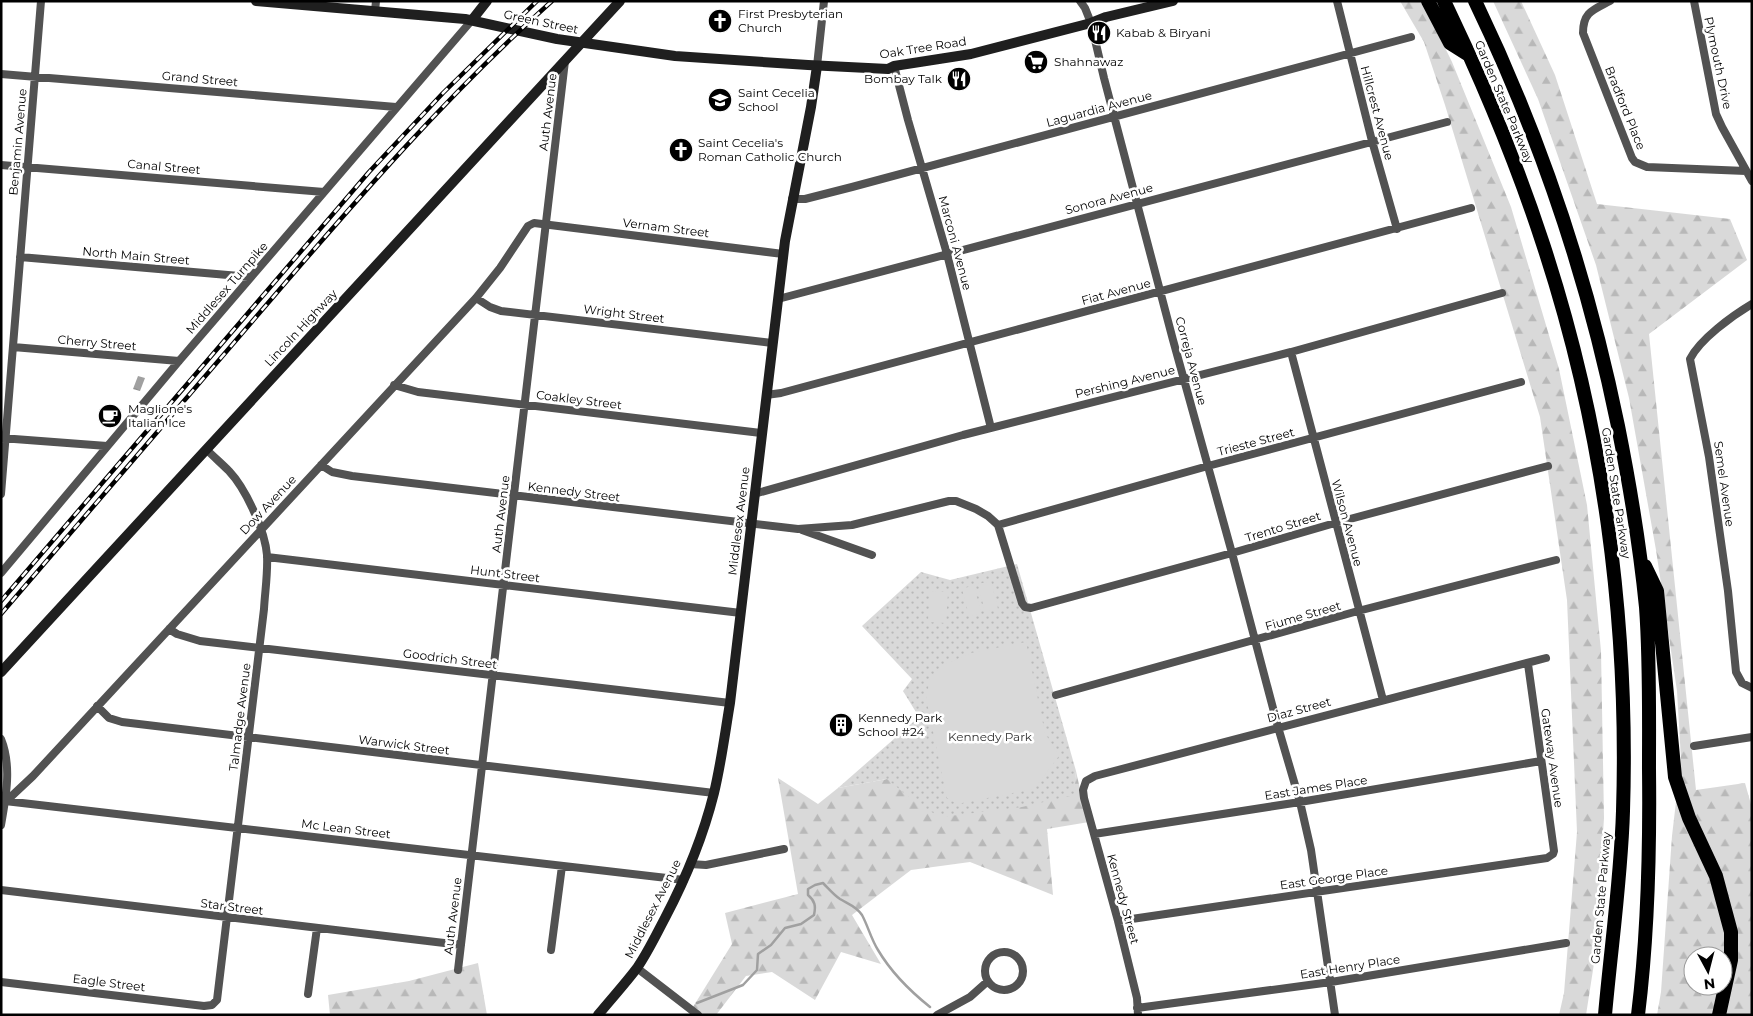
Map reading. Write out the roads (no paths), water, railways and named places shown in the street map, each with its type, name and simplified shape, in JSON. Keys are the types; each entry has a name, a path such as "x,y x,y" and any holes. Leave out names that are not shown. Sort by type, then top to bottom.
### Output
{"highway":[{"path":"1428,1 1450,43 1469,55"},
{"name":"Garden State Parkway","path":"1444,1 1469,55 1513,161 1552,271 1581,382 1593,438 1608,533 1621,667 1624,783 1622,841 1604,1015"},
{"name":"Garden State Parkway","path":"1475,1 1504,64 1536,144 1574,254 1598,338 1611,395 1625,461 1641,558 1646,610 1649,688 1650,822 1644,968 1638,1015"},
{"path":"1641,558 1657,591 1675,777 1688,818 1716,876 1731,932 1731,960 1719,1015"}],"street":[{"name":"Benjamin Avenue","path":"1,494 3,438 13,347 41,1"},
{"name":"Green Street","path":"256,1 376,6 472,20 582,43"},
{"path":"472,20 488,1"},
{"name":"Lincoln Highway","path":"1,672 620,1"},
{"name":"Middlesex Avenue","path":"598,1015 637,968 651,946 684,880 705,824 714,793 730,703 783,254 811,107 824,1"},
{"name":"Correja Avenue","path":"1080,1 1091,23 1254,642 1300,802 1318,892 1335,1015"},
{"name":"Oak Tree Road","path":"582,43 675,56 888,69 894,66 971,54 1091,23 1106,17 1173,1"},
{"name":"Hillcrest Avenue","path":"1337,1 1372,141 1397,229"},
{"name":"Bradford Place","path":"1610,1 1589,13 1583,23 1583,32 1635,162 1646,167 1746,171"},
{"name":"Plymouth Drive","path":"1694,1 1716,114 1752,181"},
{"name":"Middlesex Turnpike","path":"1,573 179,361 472,20"},
{"name":"Laguardia Avenue","path":"792,200 804,199 923,169 1411,37"},
{"name":"Auth Avenue","path":"458,970 565,61"},
{"name":"Marconi Avenue","path":"894,66 948,254 991,428"},
{"name":"Grand Street","path":"1,74 396,107"},
{"name":"Sonora Avenue","path":"778,299 1447,122"},
{"name":"Canal Street","path":"1,165 324,192"},
{"name":"Fiat Avenue","path":"766,395 782,393 1471,208"},
{"name":"Dow Avenue","path":"3,803 33,776 476,298 500,268 528,226 534,223 546,225"},
{"name":"Vernam Street","path":"546,225 783,254"},
{"name":"North Main Street","path":"20,257 251,277"},
{"name":"Pershing Avenue","path":"754,494 991,428 1291,352 1502,293"},
{"name":"Wright Street","path":"476,298 495,310 772,343"},
{"name":"Semel Avenue","path":"1752,304 1704,340 1695,350 1690,360 1710,457 1728,591 1736,672 1742,683 1752,688"},
{"name":"Cherry Street","path":"13,347 179,361"},
{"name":"Wilson Avenue","path":"1291,352 1383,700"},
{"name":"Trieste Street","path":"998,525 1208,466 1521,382"},
{"name":"Coakley Street","path":"394,385 418,392 762,433"},
{"path":"3,438 107,446"},
{"name":"Talmadge Avenue","path":"207,450 235,478 261,528 267,557 265,597 249,738 217,998 214,1004"},
{"name":"Kennedy Street","path":"321,465 328,470 345,475 798,529 852,525 950,501 976,509 998,525"},
{"name":"Trento Street","path":"998,525 1022,603 1025,607 1031,608 1548,466"},
{"name":"Kennedy Street","path":"798,529 872,555"},
{"name":"Hunt Street","path":"267,557 740,613"},
{"name":"Fiume Street","path":"1056,695 1254,642 1358,611 1556,560"},
{"name":"Goodrich Street","path":"169,629 177,634 200,641 730,703"},
{"name":"Diaz Street","path":"1083,790 1086,781 1095,776 1546,658"},
{"name":"Gateway Avenue","path":"1528,664 1553,854"},
{"name":"Warwick Street","path":"97,706 109,718 118,722 714,793"},
{"path":"1694,746 1752,737"},
{"path":"1,739 7,766 1,825"},
{"name":"East James Place","path":"1094,834 1300,802 1541,761"},
{"name":"Kennedy Street","path":"1083,790 1118,920 1138,1012"},
{"name":"Mc Lean Street","path":"3,803 238,828 684,880"},
{"path":"690,864 706,865 784,849"},
{"name":"East George Place","path":"1118,920 1547,858 1553,854"},
{"path":"551,950 562,866"},
{"name":"Star Street","path":"1,890 461,945"},
{"path":"308,994 317,928"},
{"name":"East Henry Place","path":"1138,1012 1566,943"},
{"path":"1008,952 1019,959 1023,972 1022,978 1014,987 1009,990 997,989 988,981 984,969 990,957 996,953 1008,952"},
{"path":"637,968 698,1015"},
{"path":"937,1015 970,997 988,981"},
{"name":"Eagle Street","path":"1,982 204,1006 214,1004"}],"water":[{"path":"138,376 145,378 140,391 133,389"}],"waterway":[{"path":"697,1003 743,985 757,970 758,954 771,945 785,928 801,924 814,915 814,904 808,895 808,889 823,883 838,897 860,912 883,958 908,988 930,1007"}],"railway":[{"path":"1,601 369,172 443,93 537,1"},
{"path":"1,614 405,147 477,72 552,1"}],"place":[{"name":"First Presbyterian Church","path":"720,21"},
{"name":"Kabab & Biryani","path":"1099,33"},
{"name":"Shahnawaz","path":"1036,62"},
{"name":"Bombay Talk","path":"959,79"},
{"name":"Saint Cecelia School","path":"720,100"},
{"name":"Saint Cecelia's Roman Catholic Church","path":"681,150"},
{"name":"Maglione's Italian Ice","path":"110,416"},
{"name":"Kennedy Park School #24","path":"841,725"}],"park label":[{"name":"Kennedy Park","path":"990,737"}]}
